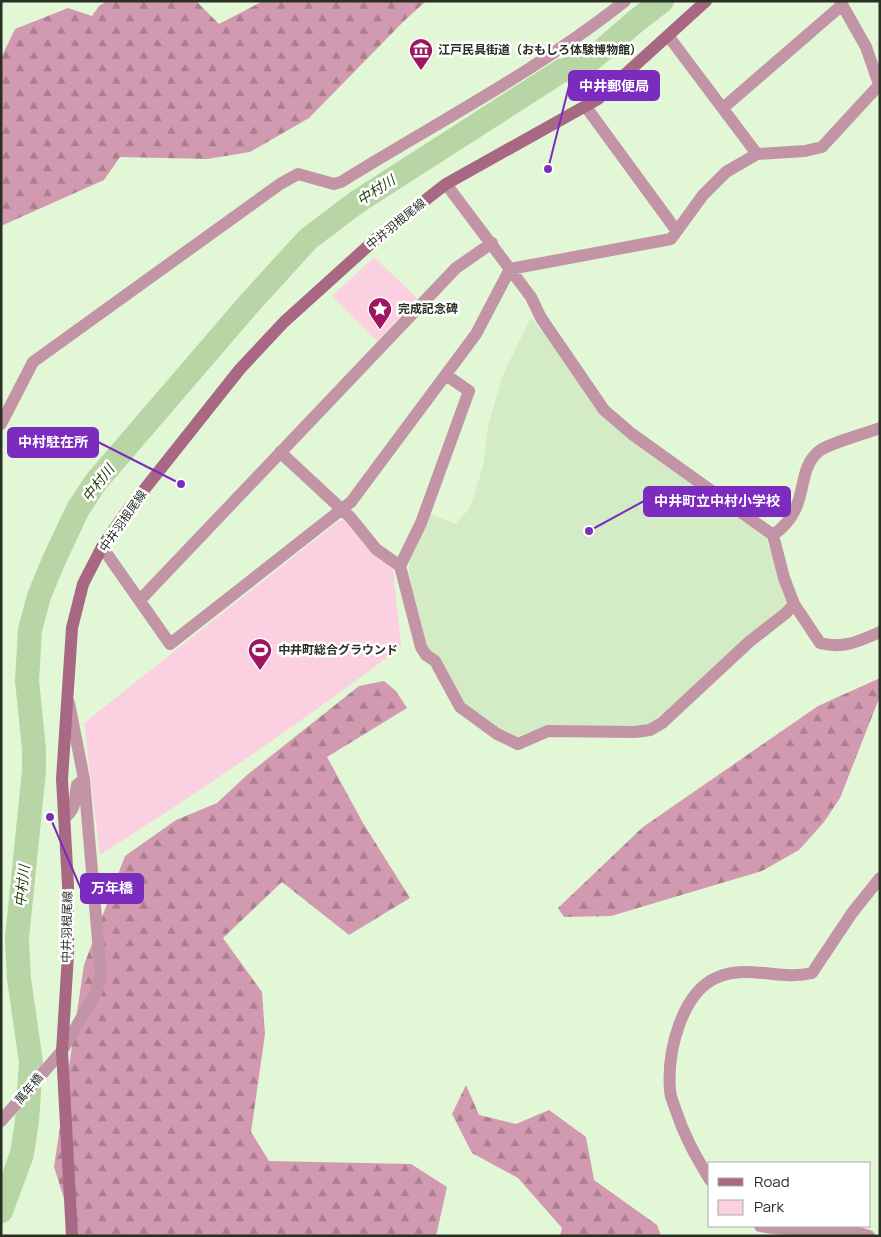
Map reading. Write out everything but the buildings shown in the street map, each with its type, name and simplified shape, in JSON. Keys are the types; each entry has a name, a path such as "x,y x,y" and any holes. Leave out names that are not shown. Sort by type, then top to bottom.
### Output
{"main road":[{"name":"中井羽根尾線","path":"72,1236 62,1051 68,955 68,885 62,779 72,628 83,584 102,547 124,515 240,369 284,322 378,238 446,184 586,107 669,37 706,1"}],"street":[{"path":"1,424 33,362 280,184 298,174 334,184 341,182 523,73 565,46 625,1"},
{"path":"510,269 671,239 703,195 726,172 757,154 805,151 822,147 879,85 866,47 841,3 723,108"},
{"path":"669,37 757,154"},
{"path":"586,107 676,230"},
{"path":"446,184 531,297 542,318 604,410 632,434 773,535 784,578 794,604 820,643 836,647 861,641 880,632"},
{"path":"140,600 456,268 492,243"},
{"path":"102,547 170,644 351,502 476,334 510,269"},
{"path":"400,566 421,523 469,391 446,375"},
{"path":"773,535 786,526 798,508 809,464 818,451 880,428"},
{"path":"280,452 342,510 376,549 400,566 421,646 426,655 436,661 460,707 497,734 518,744 548,731 635,732 650,730 662,723 749,642 786,613 794,604"},
{"name":"萬年橋","path":"5,1116 62,1051 96,992 101,975 84,779 67,691"},
{"path":"64,818 72,813 76,804 77,785 84,779"},
{"path":"708,1177 685,1137 670,1090 673,1052 681,1017 697,989 718,976 741,972 796,978 812,974 852,913 880,878"},
{"path":"768,1227 790,1230 852,1230 869,1236"}],"shaded area":[{"path":"531,317 615,427 766,538 788,599 782,608 651,724 634,727 545,726 513,738 463,703 424,644 409,572 409,556 430,514 455,524 470,508 483,466 488,427 502,377"}],"green space":[{"path":"107,1 196,1 219,24 263,1 426,1 309,118 250,152 207,159 120,157 104,180 1,226 1,58 15,29 68,8 92,16 99,6"},
{"path":"374,257 417,298 377,341 332,296"},
{"name":"中井町総合グラウンド","path":"340,520 346,521 393,568 401,647 253,754 100,855 84,723"},
{"path":"880,678 880,696 840,798 824,822 799,850 762,871 611,916 564,917 558,908 643,827 818,706"},
{"path":"384,681 396,691 407,708 327,757 363,823 410,898 349,935 282,882 223,938 262,992 265,1034 251,1132 269,1161 411,1164 447,1187 436,1236 76,1236 54,1167 84,965 125,856 176,820 217,803 247,775 359,686"},
{"path":"466,1085 479,1115 516,1124 549,1110 586,1137 594,1180 657,1225 661,1236 560,1236 562,1228 518,1178 472,1153 452,1114"}],"waterway":[{"name":"中村川","path":"1,1211 22,1154 27,1121 31,1062 19,979 17,938 34,771 34,749 27,681 30,630 39,596 78,509 95,483 247,306 308,239 357,202 561,71 585,65 662,1"}],"place":[{"name":"江戸民具街道（おもしろ体験博物館）","path":"421,71"},
{"name":"中井郵便局","path":"548,169"},
{"name":"完成記念碑","path":"380,330"},
{"name":"中村駐在所","path":"181,484"},
{"name":"中井町立中村小学校","path":"589,531"},
{"name":"中井町総合グラウンド","path":"260,671"},
{"name":"万年橋","path":"50,817"}]}
